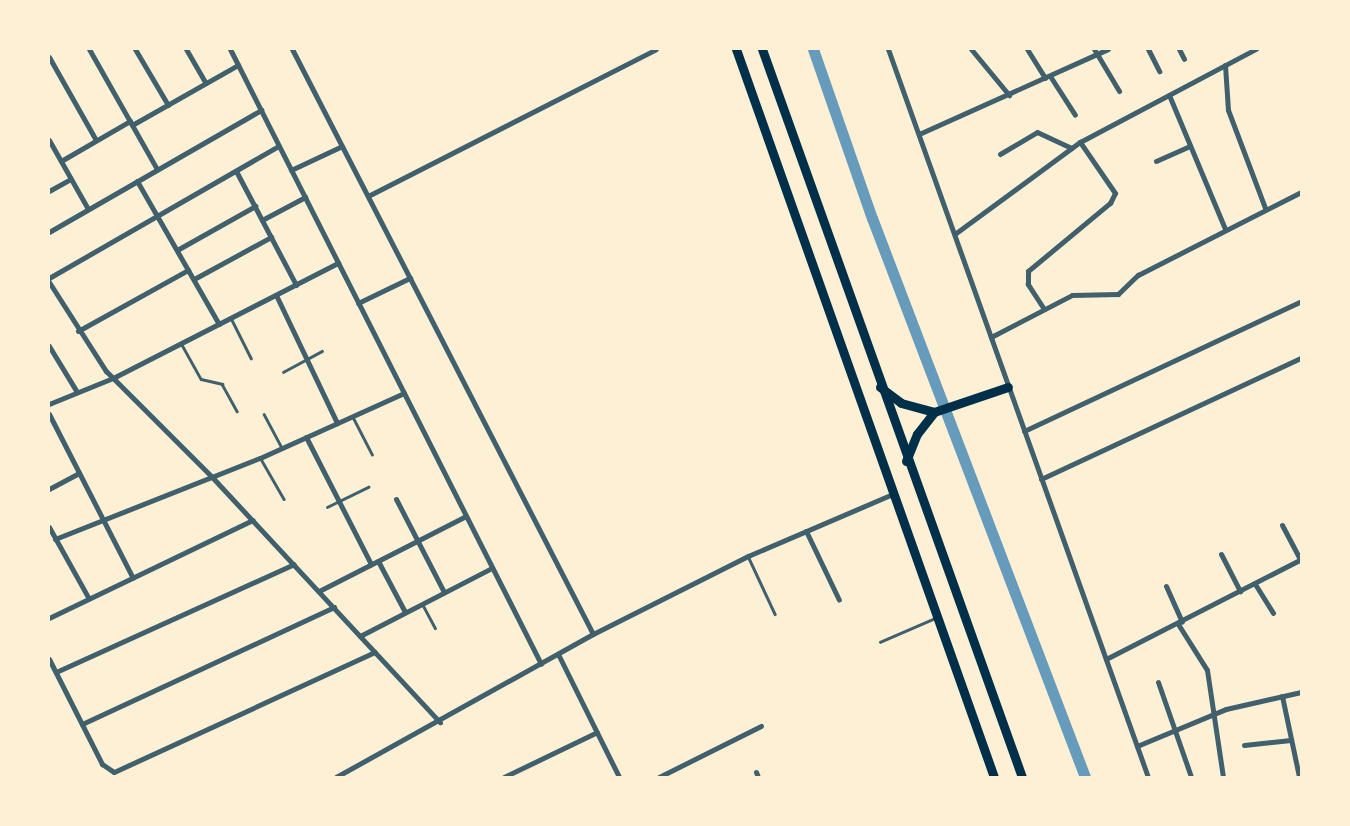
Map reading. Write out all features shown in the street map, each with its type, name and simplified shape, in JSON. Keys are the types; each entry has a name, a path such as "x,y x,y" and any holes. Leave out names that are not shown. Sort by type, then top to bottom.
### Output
{"highway":[{"path":"736,49 994,777"},
{"path":"762,49 906,461 1022,777"},
{"path":"880,386 901,404 934,412 1008,387"},
{"path":"906,461 918,434 934,412"}],"street":[{"path":"89,49 157,169"},
{"path":"135,49 168,104"},
{"path":"186,49 206,83"},
{"path":"230,49 541,664"},
{"path":"292,49 593,634"},
{"path":"368,196 656,49"},
{"path":"888,49 956,233 1008,387 1148,777"},
{"path":"971,49 982,67 1009,95"},
{"path":"1027,49 1075,115"},
{"path":"920,134 1047,77 1095,51 1108,49"},
{"path":"1148,49 1159,71"},
{"path":"1178,49 1184,59"},
{"path":"956,233 1080,142 1256,49"},
{"path":"1095,51 1119,91"},
{"path":"49,57 96,140"},
{"path":"61,161 96,140 168,104 238,65"},
{"path":"1225,65 1228,110 1265,208"},
{"path":"1169,94 1225,229"},
{"path":"49,232 261,110"},
{"path":"1000,154 1038,132 1071,148"},
{"path":"49,140 88,209"},
{"path":"1044,309 1028,284 1028,270 1110,203 1115,193 1080,142"},
{"path":"49,278 279,146"},
{"path":"291,170 342,146"},
{"path":"1156,161 1190,146"},
{"path":"236,171 296,285"},
{"path":"49,191 71,179"},
{"path":"137,181 219,324"},
{"path":"991,337 1078,293 1118,294 1138,275 1265,208 1301,192"},
{"path":"262,220 305,197"},
{"path":"177,250 255,206"},
{"path":"194,279 271,237"},
{"path":"49,404 113,378 338,263"},
{"path":"78,330 188,270"},
{"path":"358,303 410,278"},
{"path":"49,282 78,330 113,378 212,476 440,722"},
{"path":"276,295 337,423"},
{"path":"1024,431 1301,300"},
{"path":"49,346 77,392"},
{"path":"1041,479 1301,358"},
{"path":"55,539 260,458 404,393"},
{"path":"49,414 133,578"},
{"path":"306,437 371,564"},
{"path":"49,489 79,473"},
{"path":"336,777 440,722 593,634 748,556 893,494"},
{"path":"396,500 444,592"},
{"path":"319,591 466,516"},
{"path":"49,618 253,520"},
{"path":"1106,659 1301,560 1282,525"},
{"path":"49,527 89,599"},
{"path":"806,531 839,600"},
{"path":"1221,554 1240,591"},
{"path":"378,561 405,612"},
{"path":"56,672 294,564"},
{"path":"360,636 492,568"},
{"path":"1255,584 1273,613"},
{"path":"1166,586 1180,623 1207,670 1216,713 1223,777"},
{"path":"82,724 334,607"},
{"path":"49,659 102,764 118,772 375,652"},
{"path":"558,654 619,777"},
{"path":"1158,682 1191,777"},
{"path":"1137,746 1216,713 1301,692"},
{"path":"1282,696 1299,777"},
{"path":"659,777 761,726"},
{"path":"504,777 597,732"},
{"path":"1244,746 1291,740"}],"lane":[{"path":"231,318 252,358"},
{"path":"181,343 199,377 222,384 237,411"},
{"path":"283,372 322,351"},
{"path":"264,414 282,448"},
{"path":"353,416 372,454"},
{"path":"260,458 284,499"},
{"path":"327,507 368,487"},
{"path":"748,556 775,614"},
{"path":"422,603 435,628"},
{"path":"880,642 936,617"}],"waterway":[{"path":"813,49 872,218 1085,777"}]}
